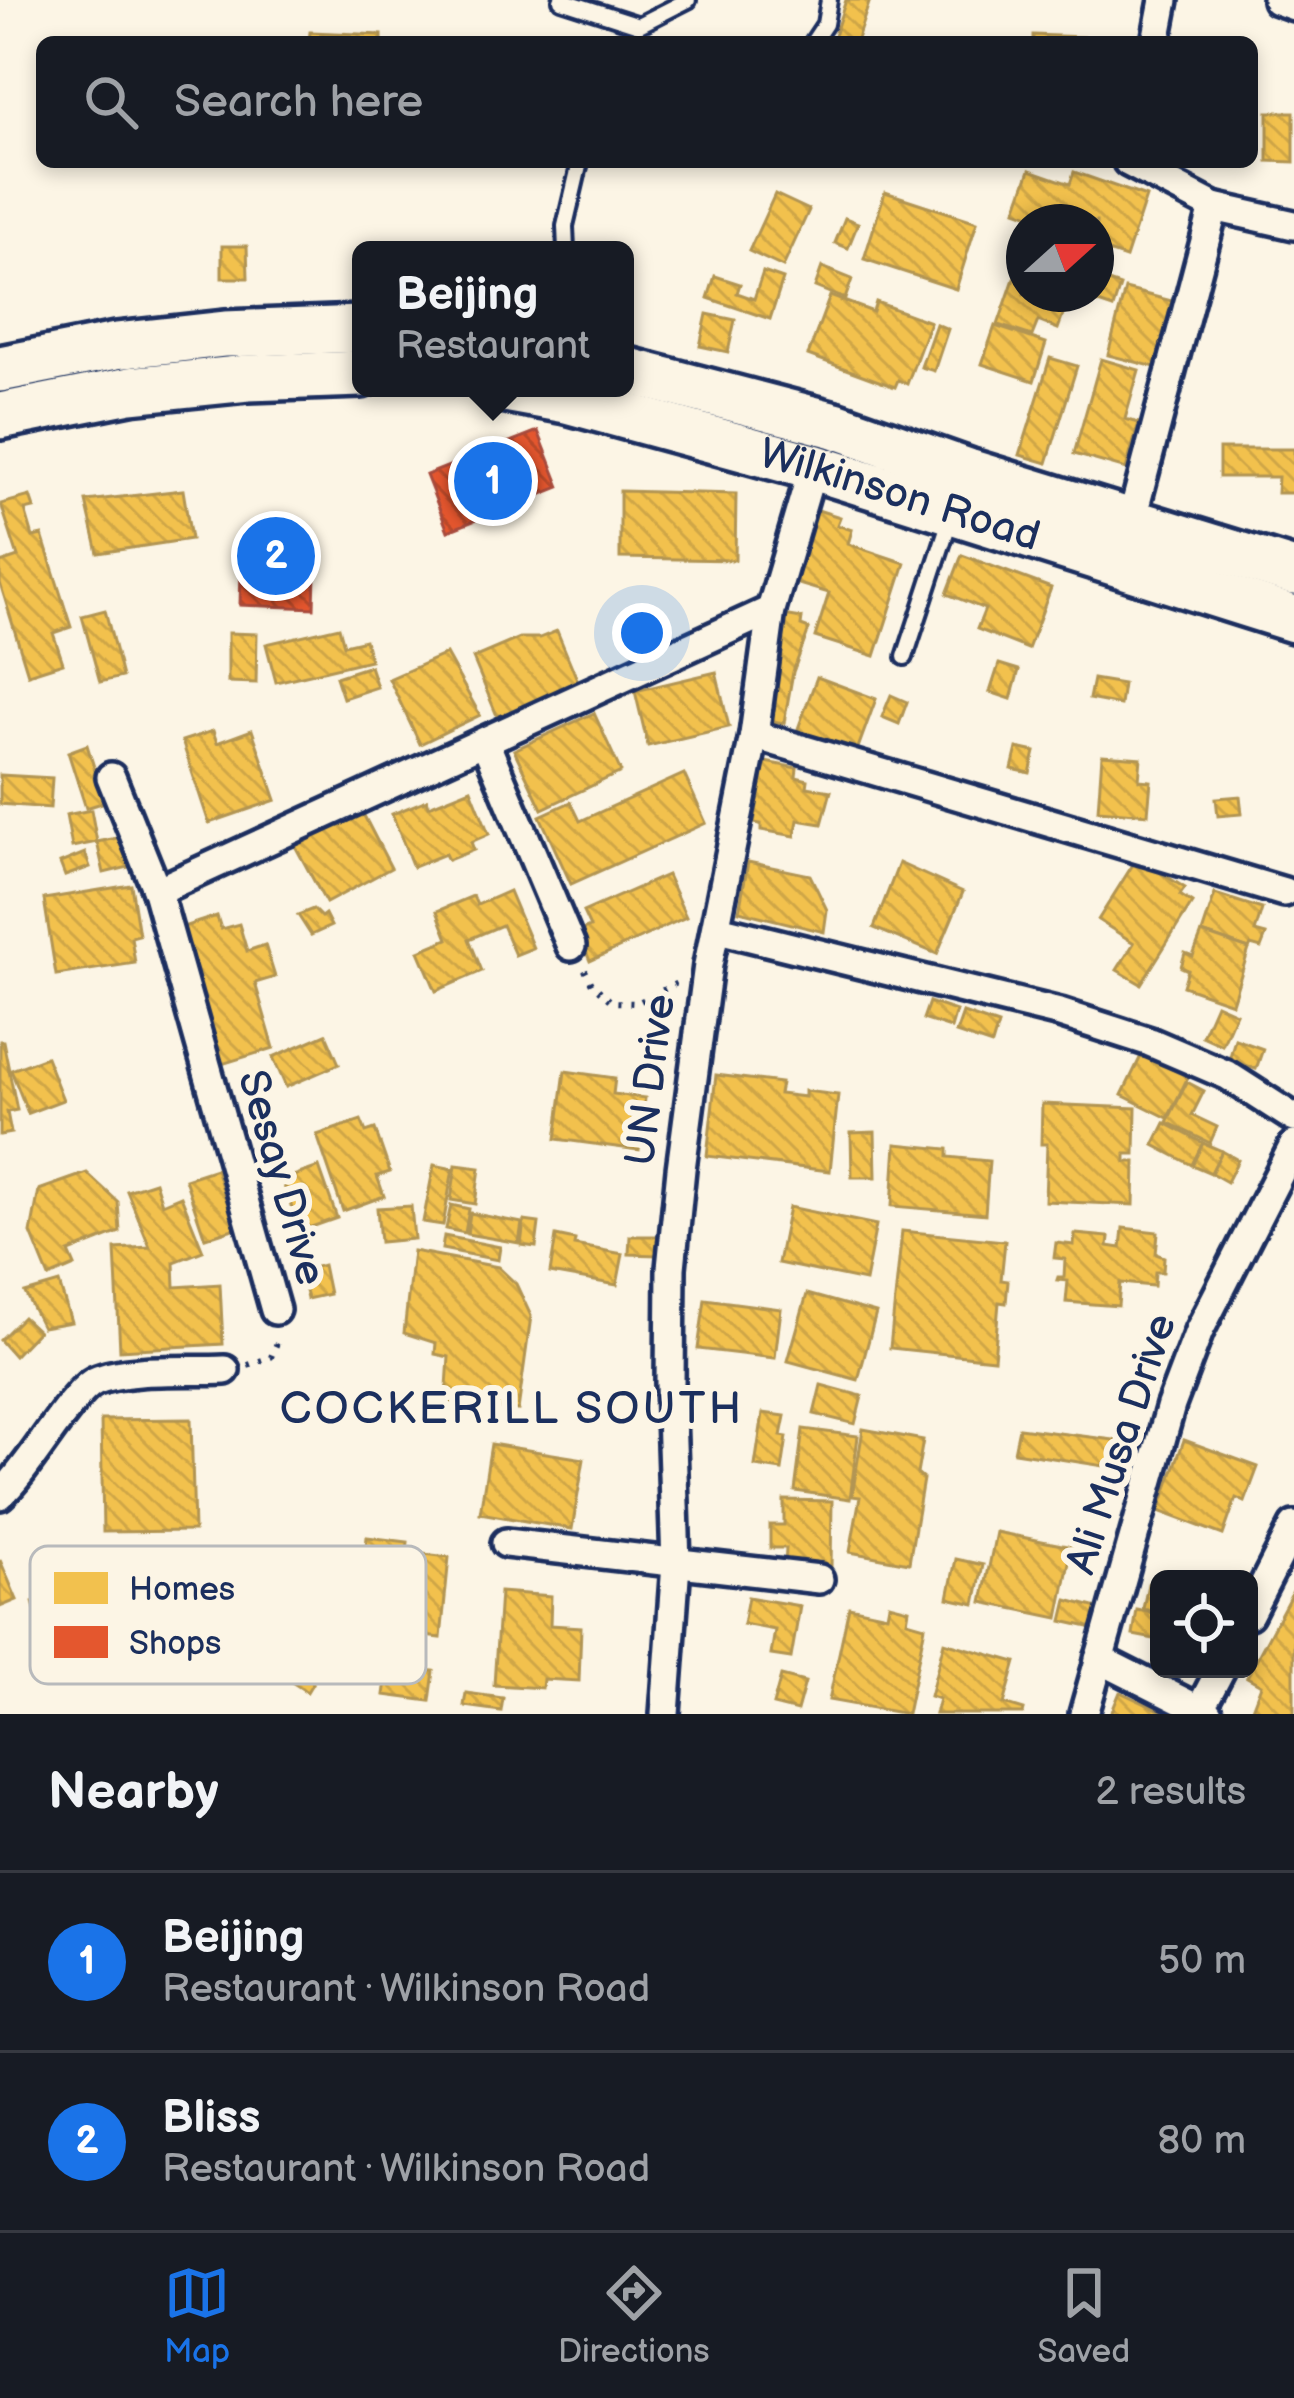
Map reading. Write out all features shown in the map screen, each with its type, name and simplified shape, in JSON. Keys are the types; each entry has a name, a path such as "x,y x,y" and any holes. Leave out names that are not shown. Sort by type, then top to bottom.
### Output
{"main road":[{"path":"0,369 116,346 203,336 352,329"},
{"name":"Wilkinson Road","path":"634,372 835,425 968,472 1294,572"},
{"path":"0,416 130,389 352,374"},
{"name":"Wilkinson Road","path":"578,397 954,509 1294,619"}],"street":[{"path":"1157,36 1164,0"},
{"path":"1277,0 1294,6"},
{"path":"1142,168 1214,207 1294,225"},
{"path":"1131,522 1214,207"},
{"name":"UN Drive","path":"665,1714 676,1564 671,1268 708,964 754,735 771,610 813,467"},
{"path":"157,891 771,610"},
{"path":"754,735 1284,892"},
{"path":"485,742 572,946"},
{"name":"Sesay Drive","path":"111,778 157,891 275,1310"},
{"path":"718,929 1060,1013 1150,1042 1227,1075 1294,1118"},
{"name":"Ali Musa Drive","path":"1084,1714 1171,1405 1199,1330 1294,1145"},
{"path":"0,1495 50,1436 76,1396 93,1381 225,1370"},
{"path":"1258,1596 1294,1526"},
{"path":"506,1543 819,1579"},
{"path":"1099,1659 1204,1712 1217,1678"}],"lane":[{"path":"561,0 639,25 688,0"},
{"path":"818,36 830,0"},
{"path":"566,241 579,168"},
{"path":"904,656 954,509"}],"path":[{"path":"572,946 592,983 612,1002 637,1004 708,964"},
{"name":"Sesay Drive","path":"225,1370 272,1357 280,1342 275,1310"}],"building: Homes":[{"path":"846,0 870,0 858,36 834,36"},
{"path":"310,32 382,35 382,36 310,36"},
{"path":"1268,112 1294,112 1294,162 1268,161"},
{"path":"1030,170 1070,184 1074,172 1146,197 1126,258 1114,254 1114,204 1018,204"},
{"path":"885,192 977,222 956,289 864,259"},
{"path":"775,194 809,210 783,267 749,251"},
{"path":"845,218 858,223 848,248 835,243"},
{"path":"222,246 247,246 248,278 222,278"},
{"path":"822,267 852,279 845,299 815,287"},
{"path":"763,272 783,279 770,319 708,298 715,276 740,284 737,293 754,299"},
{"path":"1125,289 1172,301 1155,367 1108,355"},
{"path":"830,296 873,312 876,302 930,322 907,384 898,380 895,387 808,355"},
{"path":"1006,302 1006,312 1064,312 1058,329 1038,321 1032,336 998,325"},
{"path":"707,314 735,320 728,352 700,346"},
{"path":"936,324 948,329 934,371 921,367"},
{"path":"995,326 1046,343 1034,381 982,364"},
{"path":"1050,358 1077,366 1047,463 1020,455"},
{"path":"1101,359 1139,370 1125,419 1139,423 1126,469 1074,454"},
{"path":"1219,449 1294,449 1294,493 1277,493 1278,477 1219,477"},
{"path":"183,490 191,539 98,553 86,501"},
{"path":"620,491 736,494 735,560 620,558"},
{"path":"30,496 34,508 25,510 33,537 42,535 71,627 53,633 63,663 28,674 0,583 0,563 18,557 1,504"},
{"path":"808,507 840,517 837,525 852,530 848,544 905,563 875,656 815,637 829,593 785,580"},
{"path":"962,555 1051,588 1028,649 977,629 985,609 947,594"},
{"path":"105,610 122,677 100,682 82,616"},
{"path":"777,614 802,618 801,626 809,629 793,672 784,723 760,719"},
{"path":"339,627 344,645 365,640 370,660 276,682 266,644"},
{"path":"557,631 579,684 498,718 473,658 520,638 540,638"},
{"path":"228,633 257,634 256,683 228,682"},
{"path":"446,654 480,715 420,744 389,679"},
{"path":"999,664 1019,670 1011,699 990,692"},
{"path":"370,666 377,687 343,698 336,677"},
{"path":"716,672 729,727 648,746 635,691"},
{"path":"817,677 876,699 855,756 796,734"},
{"path":"1093,679 1123,684 1120,705 1089,699"},
{"path":"891,695 907,702 899,724 882,717"},
{"path":"594,713 621,772 542,809 514,750"},
{"path":"252,730 276,800 209,823 182,741 213,731 217,743"},
{"path":"87,745 105,802 86,808 68,752"},
{"path":"1017,748 1035,752 1030,773 1012,769"},
{"path":"1102,755 1141,758 1139,780 1151,781 1148,814 1098,810"},
{"path":"765,762 797,768 796,777 808,780 807,787 831,791 822,824 798,820 795,836 761,830 761,824 754,823"},
{"path":"684,774 706,823 571,884 540,816 571,802 580,821"},
{"path":"0,775 52,778 50,808 0,804"},
{"path":"471,789 489,834 471,842 474,850 448,860 445,854 413,867 392,814"},
{"path":"1240,796 1242,814 1218,816 1216,798"},
{"path":"359,806 391,868 326,903 293,842"},
{"path":"91,810 97,842 72,847 66,815"},
{"path":"122,837 129,867 104,873 97,842"},
{"path":"85,853 90,867 65,876 60,863"},
{"path":"1137,858 1185,888 1180,895 1192,903 1141,984 1117,970 1134,943 1098,920"},
{"path":"748,862 810,875 827,910 824,932 739,911"},
{"path":"899,863 963,892 937,954 874,928"},
{"path":"667,875 686,917 590,961 578,932 590,927 583,912"},
{"path":"131,885 139,935 131,937 135,963 56,975 44,899"},
{"path":"509,891 533,948 515,955 502,925 469,939 482,971 436,991 419,951 448,939 437,911 473,896 477,905"},
{"path":"1215,894 1262,909 1255,932 1266,935 1261,948 1251,945 1249,949 1202,933"},
{"path":"313,909 321,917 325,914 331,926 311,935 298,915"},
{"path":"217,916 221,929 239,924 247,951 265,945 275,977 255,983 274,1048 222,1064 180,928"},
{"path":"1202,933 1249,949 1232,1003 1183,986 1188,970 1181,967 1185,953 1193,956"},
{"path":"929,1002 956,1011 951,1028 923,1019"},
{"path":"1216,1004 1236,1013 1222,1045 1202,1036"},
{"path":"963,1013 998,1025 992,1045 956,1033"},
{"path":"326,1034 339,1064 286,1087 273,1057"},
{"path":"1235,1039 1263,1049 1256,1069 1229,1060"},
{"path":"0,1041 17,1110 7,1112 11,1133 0,1135"},
{"path":"1142,1054 1188,1077 1168,1118 1122,1095"},
{"path":"46,1057 63,1100 28,1113 11,1070"},
{"path":"565,1071 615,1078 613,1094 645,1098 639,1150 556,1139"},
{"path":"716,1075 781,1083 779,1094 838,1095 830,1171 707,1156"},
{"path":"1187,1082 1204,1091 1192,1115 1217,1127 1210,1143 1167,1122"},
{"path":"1042,1104 1136,1108 1135,1154 1126,1154 1126,1162 1135,1162 1134,1205 1045,1201 1047,1144 1041,1144"},
{"path":"361,1120 366,1132 375,1129 390,1172 377,1176 384,1196 343,1211 317,1135"},
{"path":"1165,1123 1203,1143 1192,1165 1154,1145"},
{"path":"875,1132 876,1177 852,1177 851,1133"},
{"path":"1203,1143 1222,1151 1211,1173 1192,1165"},
{"path":"896,1144 948,1149 948,1157 989,1161 985,1214 892,1206"},
{"path":"1222,1151 1238,1160 1227,1182 1211,1173"},
{"path":"434,1165 453,1169 443,1225 423,1222"},
{"path":"456,1165 480,1168 475,1204 451,1200"},
{"path":"319,1167 337,1218 300,1231 282,1180"},
{"path":"216,1169 236,1228 205,1238 185,1179"},
{"path":"87,1173 118,1202 120,1232 69,1252 75,1266 49,1277 31,1233 39,1190"},
{"path":"155,1182 162,1204 181,1196 203,1251 174,1262 175,1287 220,1284 223,1344 120,1350 115,1249 150,1247 127,1191"},
{"path":"451,1205 469,1209 465,1233 446,1229"},
{"path":"411,1206 414,1239 380,1242 377,1208"},
{"path":"789,1207 876,1225 865,1281 778,1263"},
{"path":"470,1213 522,1223 519,1243 467,1234"},
{"path":"524,1221 539,1223 536,1247 521,1245"},
{"path":"1123,1228 1158,1232 1156,1254 1164,1257 1163,1272 1155,1272 1154,1286 1120,1283 1118,1306 1066,1302 1068,1281 1057,1280 1064,1277 1065,1259 1054,1258 1056,1243 1074,1245 1075,1234 1109,1237 1108,1246 1121,1248"},
{"path":"902,1231 1005,1241 1001,1280 1008,1281 1006,1303 999,1302 994,1359 890,1348"},
{"path":"444,1236 500,1247 498,1260 442,1249"},
{"path":"556,1236 575,1240 574,1245 623,1254 617,1285 550,1273"},
{"path":"630,1236 658,1236 657,1255 629,1254"},
{"path":"413,1251 498,1267 516,1284 531,1316 518,1410 446,1402 449,1357 435,1354 436,1343 404,1333"},
{"path":"323,1265 329,1294 307,1299 300,1271"},
{"path":"59,1283 71,1322 42,1327 25,1293"},
{"path":"807,1294 876,1313 858,1380 788,1361"},
{"path":"705,1299 781,1309 775,1358 698,1349"},
{"path":"23,1317 38,1331 14,1356 0,1340"},
{"path":"821,1385 862,1396 855,1424 814,1414"},
{"path":"763,1413 785,1416 782,1470 755,1466"},
{"path":"191,1419 194,1531 103,1532 101,1420"},
{"path":"1019,1428 1130,1442 1124,1469 1014,1452"},
{"path":"803,1429 858,1436 850,1499 795,1491"},
{"path":"863,1429 923,1440 917,1474 923,1479 909,1563 850,1552 860,1497 852,1496"},
{"path":"1184,1440 1258,1467 1245,1502 1236,1498 1223,1535 1159,1511"},
{"path":"491,1444 584,1459 572,1529 480,1513"},
{"path":"784,1500 832,1501 831,1568 785,1568 786,1548 770,1548 770,1525 784,1525"},
{"path":"996,1532 1072,1547 1058,1618 982,1602"},
{"path":"367,1537 408,1542 408,1546 366,1546"},
{"path":"426,1554 449,1557 441,1638 426,1636"},
{"path":"956,1559 983,1565 975,1604 948,1598"},
{"path":"0,1560 17,1600 0,1607"},
{"path":"1148,1584 1150,1584 1150,1611 1143,1609"},
{"path":"1294,1589 1294,1714 1250,1714 1261,1685 1249,1678 1258,1678 1258,1656"},
{"path":"500,1592 551,1596 550,1625 581,1627 579,1681 543,1679 542,1688 494,1685"},
{"path":"748,1597 800,1606 791,1658 771,1655 775,1630 743,1624"},
{"path":"1067,1600 1098,1608 1093,1628 1062,1621"},
{"path":"889,1604 909,1609 907,1621 925,1626 907,1714 829,1700 849,1607 887,1615"},
{"path":"1137,1610 1150,1612 1150,1638 1133,1635"},
{"path":"944,1642 1016,1662 1004,1704 1024,1710 1023,1714 935,1714 939,1699 930,1696"},
{"path":"426,1670 434,1671 430,1701 384,1695 386,1684 426,1684"},
{"path":"781,1676 805,1682 797,1711 773,1705"},
{"path":"1120,1692 1163,1712 1163,1714 1111,1714"},
{"path":"466,1693 503,1698 501,1711 464,1706"}],"building: Shops":[{"path":"538,431 560,487 448,531 426,475"},
{"path":"242,535 316,538 314,608 240,605"}],"place":[{"name":"Beijing","path":"493,481"},
{"name":"Bliss","path":"276,556"}],"district":[{"name":"COCKERILL SOUTH","path":"512,1409"}]}
